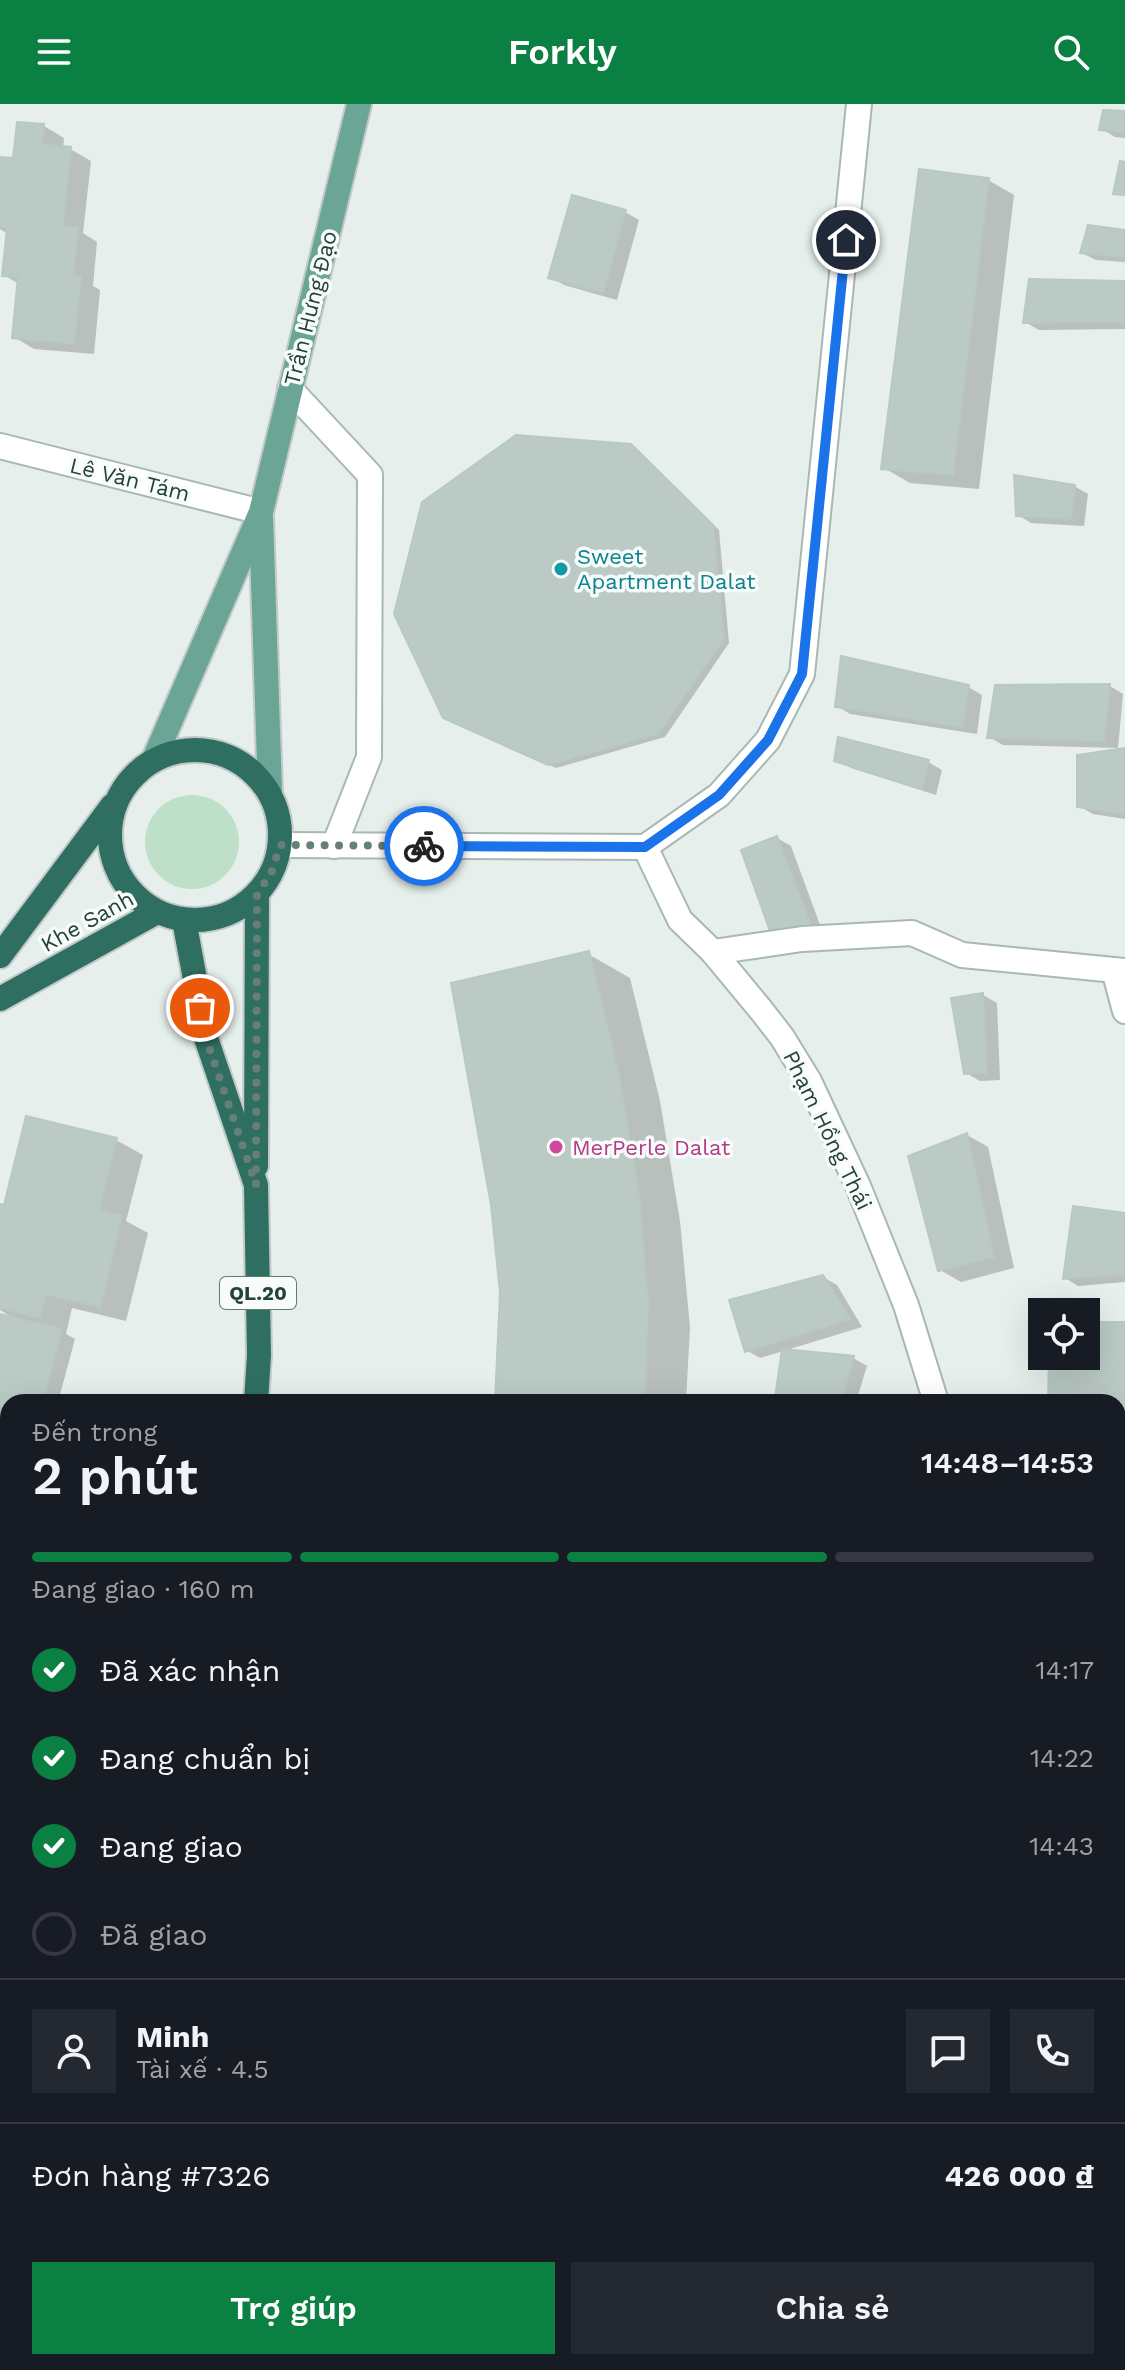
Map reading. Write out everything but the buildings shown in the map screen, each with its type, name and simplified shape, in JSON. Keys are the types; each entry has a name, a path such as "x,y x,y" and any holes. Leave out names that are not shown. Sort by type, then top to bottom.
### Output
{"highway":[{"name":"QL.20","path":"154,759 179,750 206,749 232,757 254,772 270,793 279,818 280,845 272,871 257,895 259,1355 257,1394"},
{"path":"154,759 133,776 118,798 110,824 111,850 120,876 136,897 157,912 184,920 211,919 236,912 257,895"},
{"name":"Khe Sanh","path":"0,956 118,798"},
{"name":"Khe Sanh","path":"0,999 157,912"},
{"name":"QL.20","path":"184,920 206,1038 256,1185"}],"main road":[{"name":"Trần Hưng Đạo","path":"154,759 261,512 359,104"},
{"name":"Trần Hưng Đạo","path":"261,512 270,793"}],"street":[{"path":"280,845 645,847 719,795 768,740 802,674 859,104"},
{"path":"290,389 370,475 369,757 334,846"},
{"name":"Lê Văn Tám","path":"0,446 261,512"},
{"name":"Phạm Hồng Thái","path":"645,847 680,920 713,952 782,1037 809,1081 858,1186 906,1305 934,1394"},
{"path":"713,952 802,939 912,933 962,955 1120,970 1125,1011"}],"green space":[{"path":"192,795 210,799 225,809 235,824 239,842 235,860 225,875 210,885 192,889 174,885 159,875 149,860 145,842 149,824 159,809 174,799"}],"way so far":[{"path":"200,1008 206,1038 256,1185 257,895 272,871 280,845 424,846"}],"place":[{"name":"Sweet Apartment Dalat","path":"561,569"},
{"name":"MerPerle Dalat","path":"556,1147"}],"route":[{"path":"424,846 645,847 719,795 768,740 802,674 846,240"}]}
